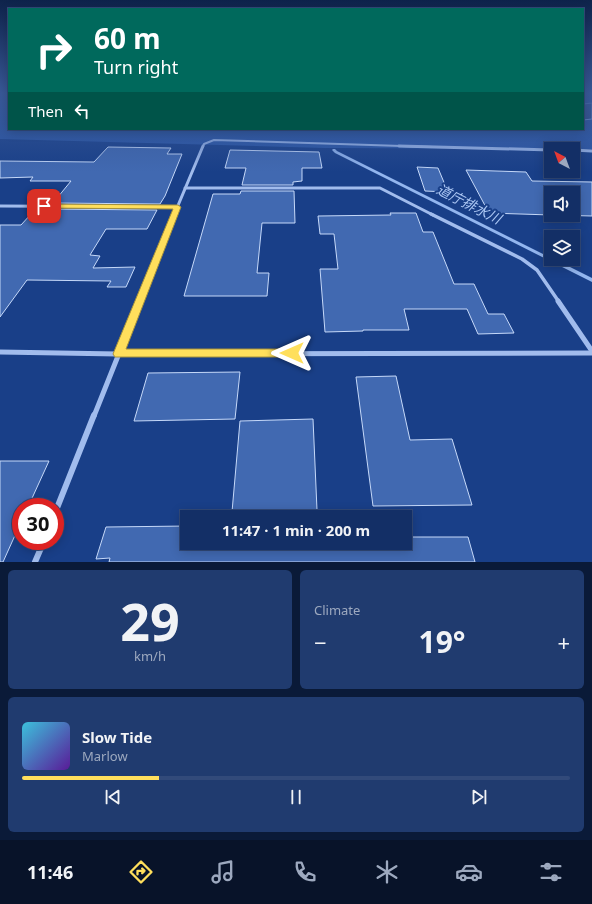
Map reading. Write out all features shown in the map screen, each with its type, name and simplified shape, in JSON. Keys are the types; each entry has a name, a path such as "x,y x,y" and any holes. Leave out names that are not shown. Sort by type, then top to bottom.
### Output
{"street":[{"path":"61,498 204,144 214,140 544,150"},
{"path":"580,150 592,151"},
{"path":"185,188 380,188 522,259 537,270 592,352"},
{"path":"0,206 178,207"},
{"path":"0,352 118,354 592,352"},
{"path":"35,562 40,550"}],"shaded area":[{"path":"0,119 8,119 8,130 584,130 584,119 592,119 592,149 580,149 580,142 544,142 544,149 324,148 0,139"}],"building":[{"path":"108,147 171,148 167,154 182,154 165,196 160,204 53,203 71,181 30,181 33,177 0,178 0,161 94,162"},
{"path":"230,150 319,152 322,168 302,168 302,181 293,182 293,185 242,185 246,168 225,168"},
{"path":"417,167 438,168 448,192 425,191"},
{"path":"466,170 526,172 532,181 592,182 592,216 580,216 580,186 544,186 544,215 489,213"},
{"path":"241,191 294,191 295,223 262,223 257,273 269,273 267,296 184,296 213,194 240,194"},
{"path":"48,209 157,210 147,229 106,229 90,255 100,256 93,268 135,267 126,287 107,287 111,281 27,280 0,317 0,225 21,225 31,214 44,214"},
{"path":"390,213 416,213 423,232 433,232 454,284 474,284 488,314 504,314 514,333 478,334 467,309 404,309 409,330 325,332 320,269 338,269 334,234 320,234 318,216 391,215"},
{"path":"240,372 235,419 134,421 148,373"},
{"path":"396,376 410,440 452,439 472,505 373,506 356,377"},
{"path":"313,419 317,510 232,510 240,421"},
{"path":"0,461 49,461 32,498 12,498 12,542 3,562 0,562"},
{"path":"180,526 180,550 412,550 412,537 468,537 475,562 109,562 110,558 96,559 106,527"}],"waterway":[{"name":"道庁排水川","path":"334,150 592,280"}],"route":[{"path":"44,206 178,207 118,354 292,353"}]}
